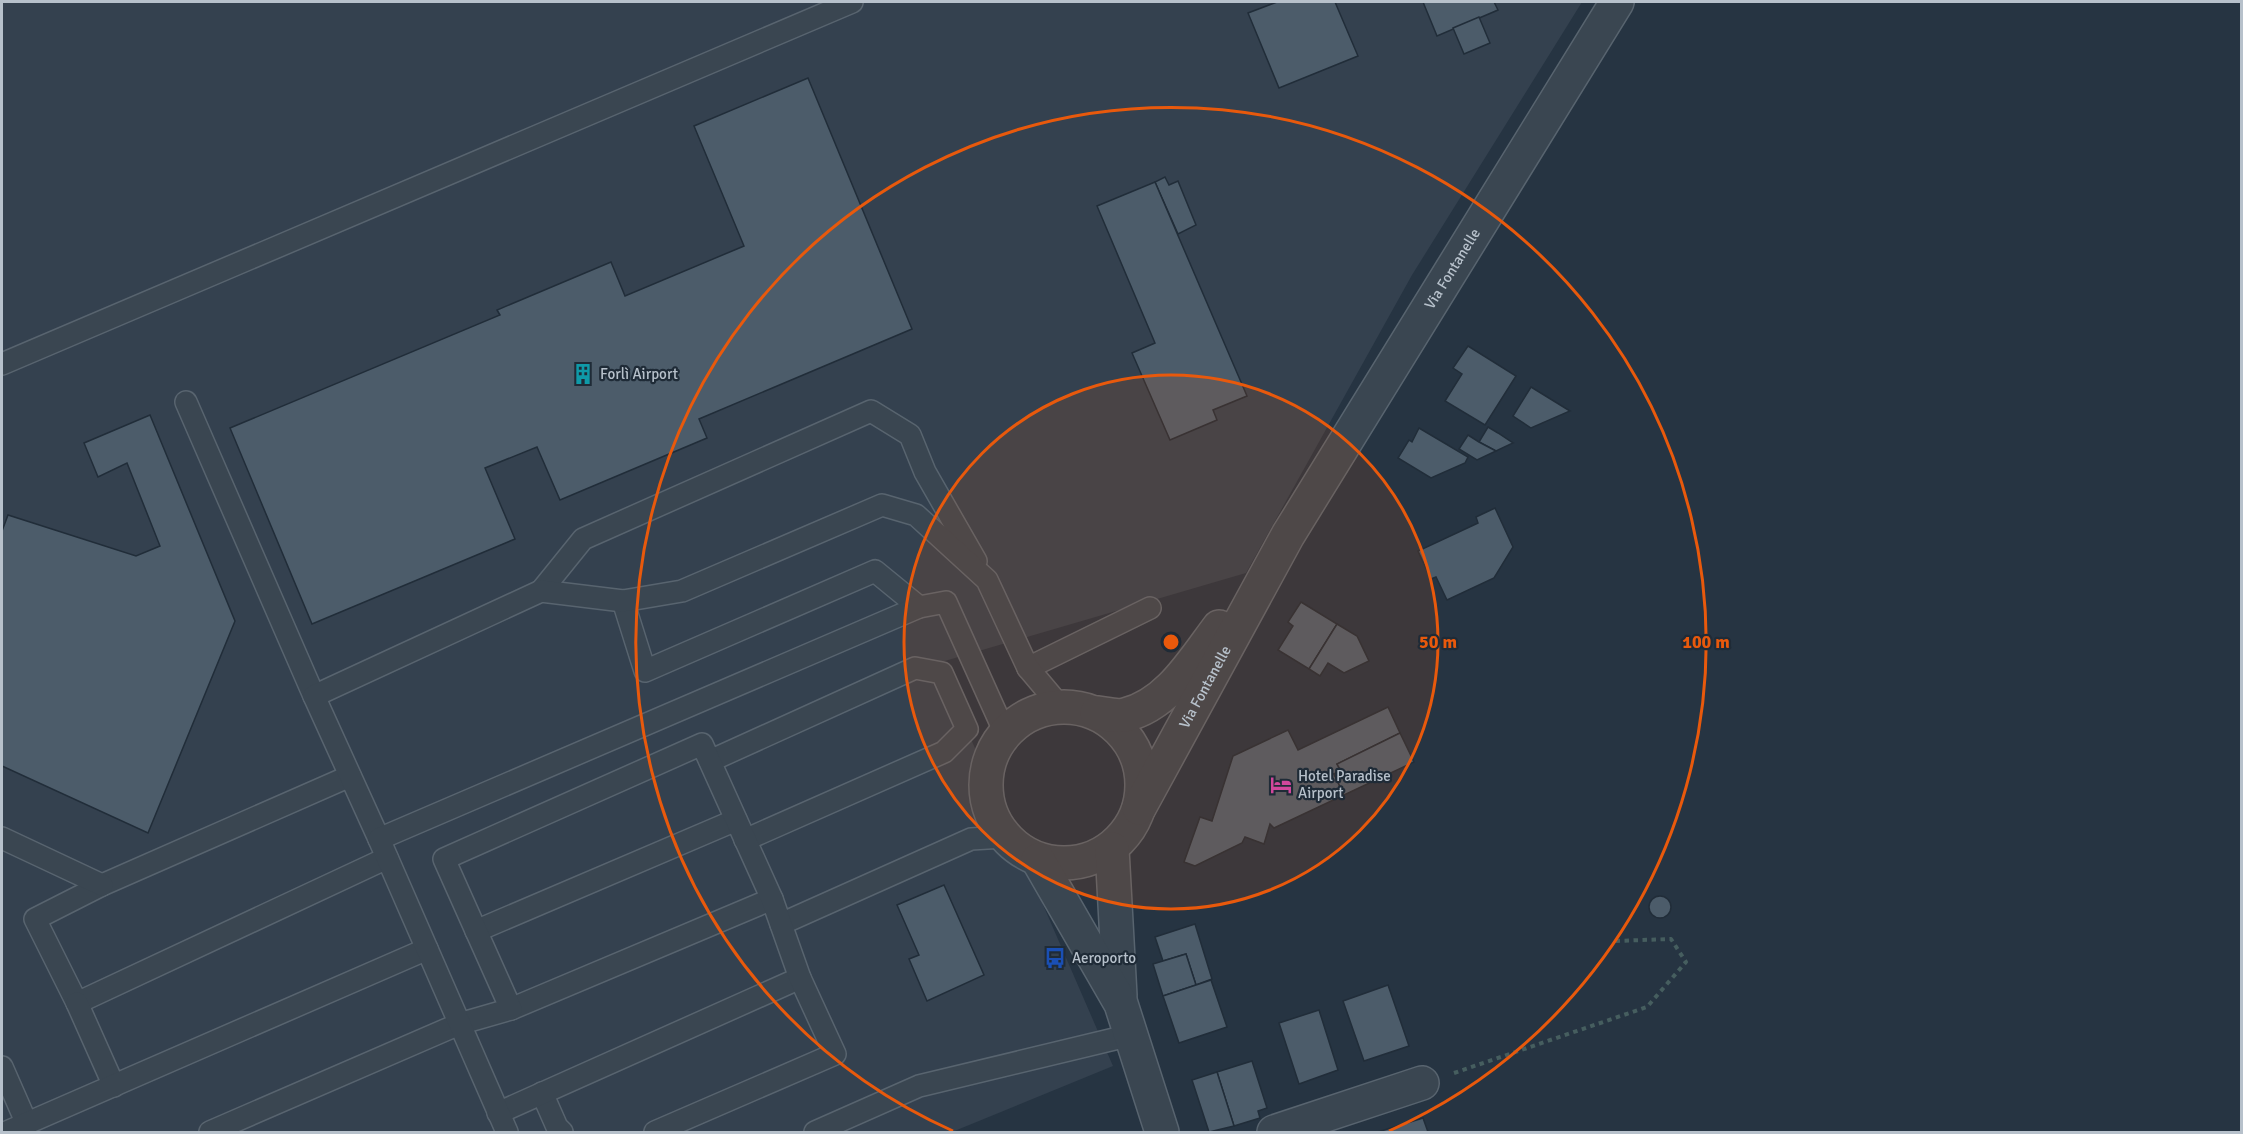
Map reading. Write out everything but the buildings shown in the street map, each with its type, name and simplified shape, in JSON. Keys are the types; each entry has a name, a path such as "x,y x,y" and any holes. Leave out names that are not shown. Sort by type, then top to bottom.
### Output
{"street":[{"name":"Via Fontanelle","path":"1139,807 1288,535 1617,2"},
{"name":"Via Fontanelle","path":"1097,713 1123,716 1140,710 1159,698 1194,661 1288,535"},
{"path":"1060,706 1097,713 1120,729 1137,756 1143,783 1139,807 1127,832 1112,849 1083,862 1065,864 1038,860 1016,848 1004,837 990,813 985,786 990,757 1005,733 1033,712 1060,706"},
{"path":"1112,849 1121,1004"},
{"path":"1038,860 1121,1004 1162,1132"},
{"path":"1274,1132 1422,1083"}],"lane":[{"path":"2,364 852,2"},
{"path":"186,402 507,1132"},
{"path":"314,696 541,591 583,539 871,411 910,435 925,472 987,580 1028,668 1060,706"},
{"path":"541,591 623,601 682,591 882,505 916,515 987,580"},
{"path":"623,601 645,671 875,571 920,607"},
{"path":"77,1003 383,849 920,607 946,602 1005,733"},
{"path":"1028,668 1150,608"},
{"path":"710,761 915,668 942,673 967,729 944,752 745,840"},
{"path":"511,1009 444,859 702,744 772,899 800,978 835,1054 654,1132"},
{"path":"114,1086 77,1003 35,919 102,885 350,776"},
{"path":"476,931 736,820"},
{"path":"781,924 971,839 1004,837"},
{"path":"2,838 102,885"},
{"path":"219,1131 459,1024 511,1009 772,899"},
{"path":"7,1132 426,949"},
{"path":"498,1113 800,978"},
{"path":"815,1132 919,1086 1131,1035"},
{"path":"2,1067 27,1124"},
{"path":"542,1093 557,1127 562,1132"}],"path":[{"path":"1422,1083 1647,1007 1686,962 1671,939 1615,941"}],"shaded area":[{"path":"2,2 1582,2 1412,275 1246,573 938,663 1113,1066 952,1132 2,1132"}],"place":[{"name":"Forlì Airport","path":"583,374"},
{"name":"Hotel Paradise Airport","path":"1281,785"},
{"name":"Aeroporto","path":"1055,958"}]}
